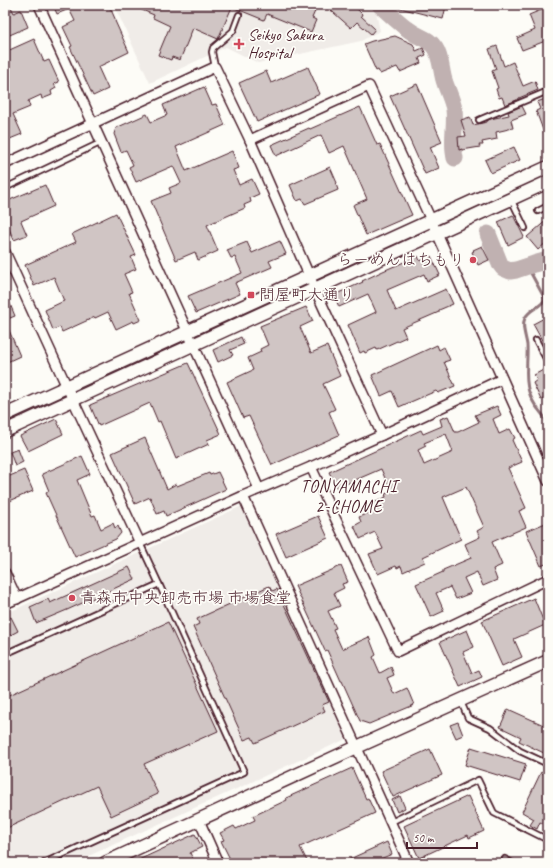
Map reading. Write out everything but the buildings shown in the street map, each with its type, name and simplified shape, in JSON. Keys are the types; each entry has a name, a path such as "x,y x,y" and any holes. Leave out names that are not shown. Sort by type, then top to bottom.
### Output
{"street":[{"path":"39,5 260,490"},
{"path":"5,164 215,67 250,140 315,289 382,435"},
{"path":"250,140 369,86 437,233 548,481"},
{"path":"5,415 548,167"},
{"path":"5,431 548,182"},
{"path":"5,252 72,400 140,543"},
{"path":"5,604 382,435 502,379"},
{"path":"311,467 398,651 548,579"},
{"path":"243,496 409,863"},
{"path":"5,573 16,599"},
{"path":"105,863 548,661"},
{"path":"199,820 218,863"}],"lane":[{"path":"215,67 212,52 213,48 233,31 239,15"},
{"path":"479,120 548,91"},
{"path":"5,188 102,142"},
{"path":"511,199 525,228"},
{"path":"538,211 548,206"},
{"path":"536,340 548,362"},
{"path":"44,863 244,772 140,543"},
{"path":"5,654 158,584"},
{"path":"460,701 468,718 490,728 520,751 548,764"},
{"path":"391,822 478,780 494,813 548,840"},
{"path":"503,863 505,859 512,863"}],"shaded area":[{"name":"Seikyo Sakura Hospital","path":"114,5 364,5 376,12 380,31 361,41 258,63 226,47 150,83"},
{"path":"242,506 347,734 344,740 73,863 5,863 5,614"}],"waterway":[{"path":"380,5 406,28 431,43 437,52 440,59 444,80 454,109 453,146 455,158"},
{"path":"488,234 503,268 510,271 516,270 548,260"},
{"path":"527,266 545,299 527,315 524,321 527,345 526,375 529,392 537,407 546,419 548,427"}],"place":[{"name":"Seikyo Sakura Hospital","path":"239,44"},
{"name":"らーめんはちもり","path":"473,260"},
{"name":"問屋町大通り","path":"251,295"},
{"name":"青森市中央卸売市場 市場食堂","path":"72,598"}],"district":[{"name":"TONYAMACHI 2-CHOME","path":"349,496"}]}
